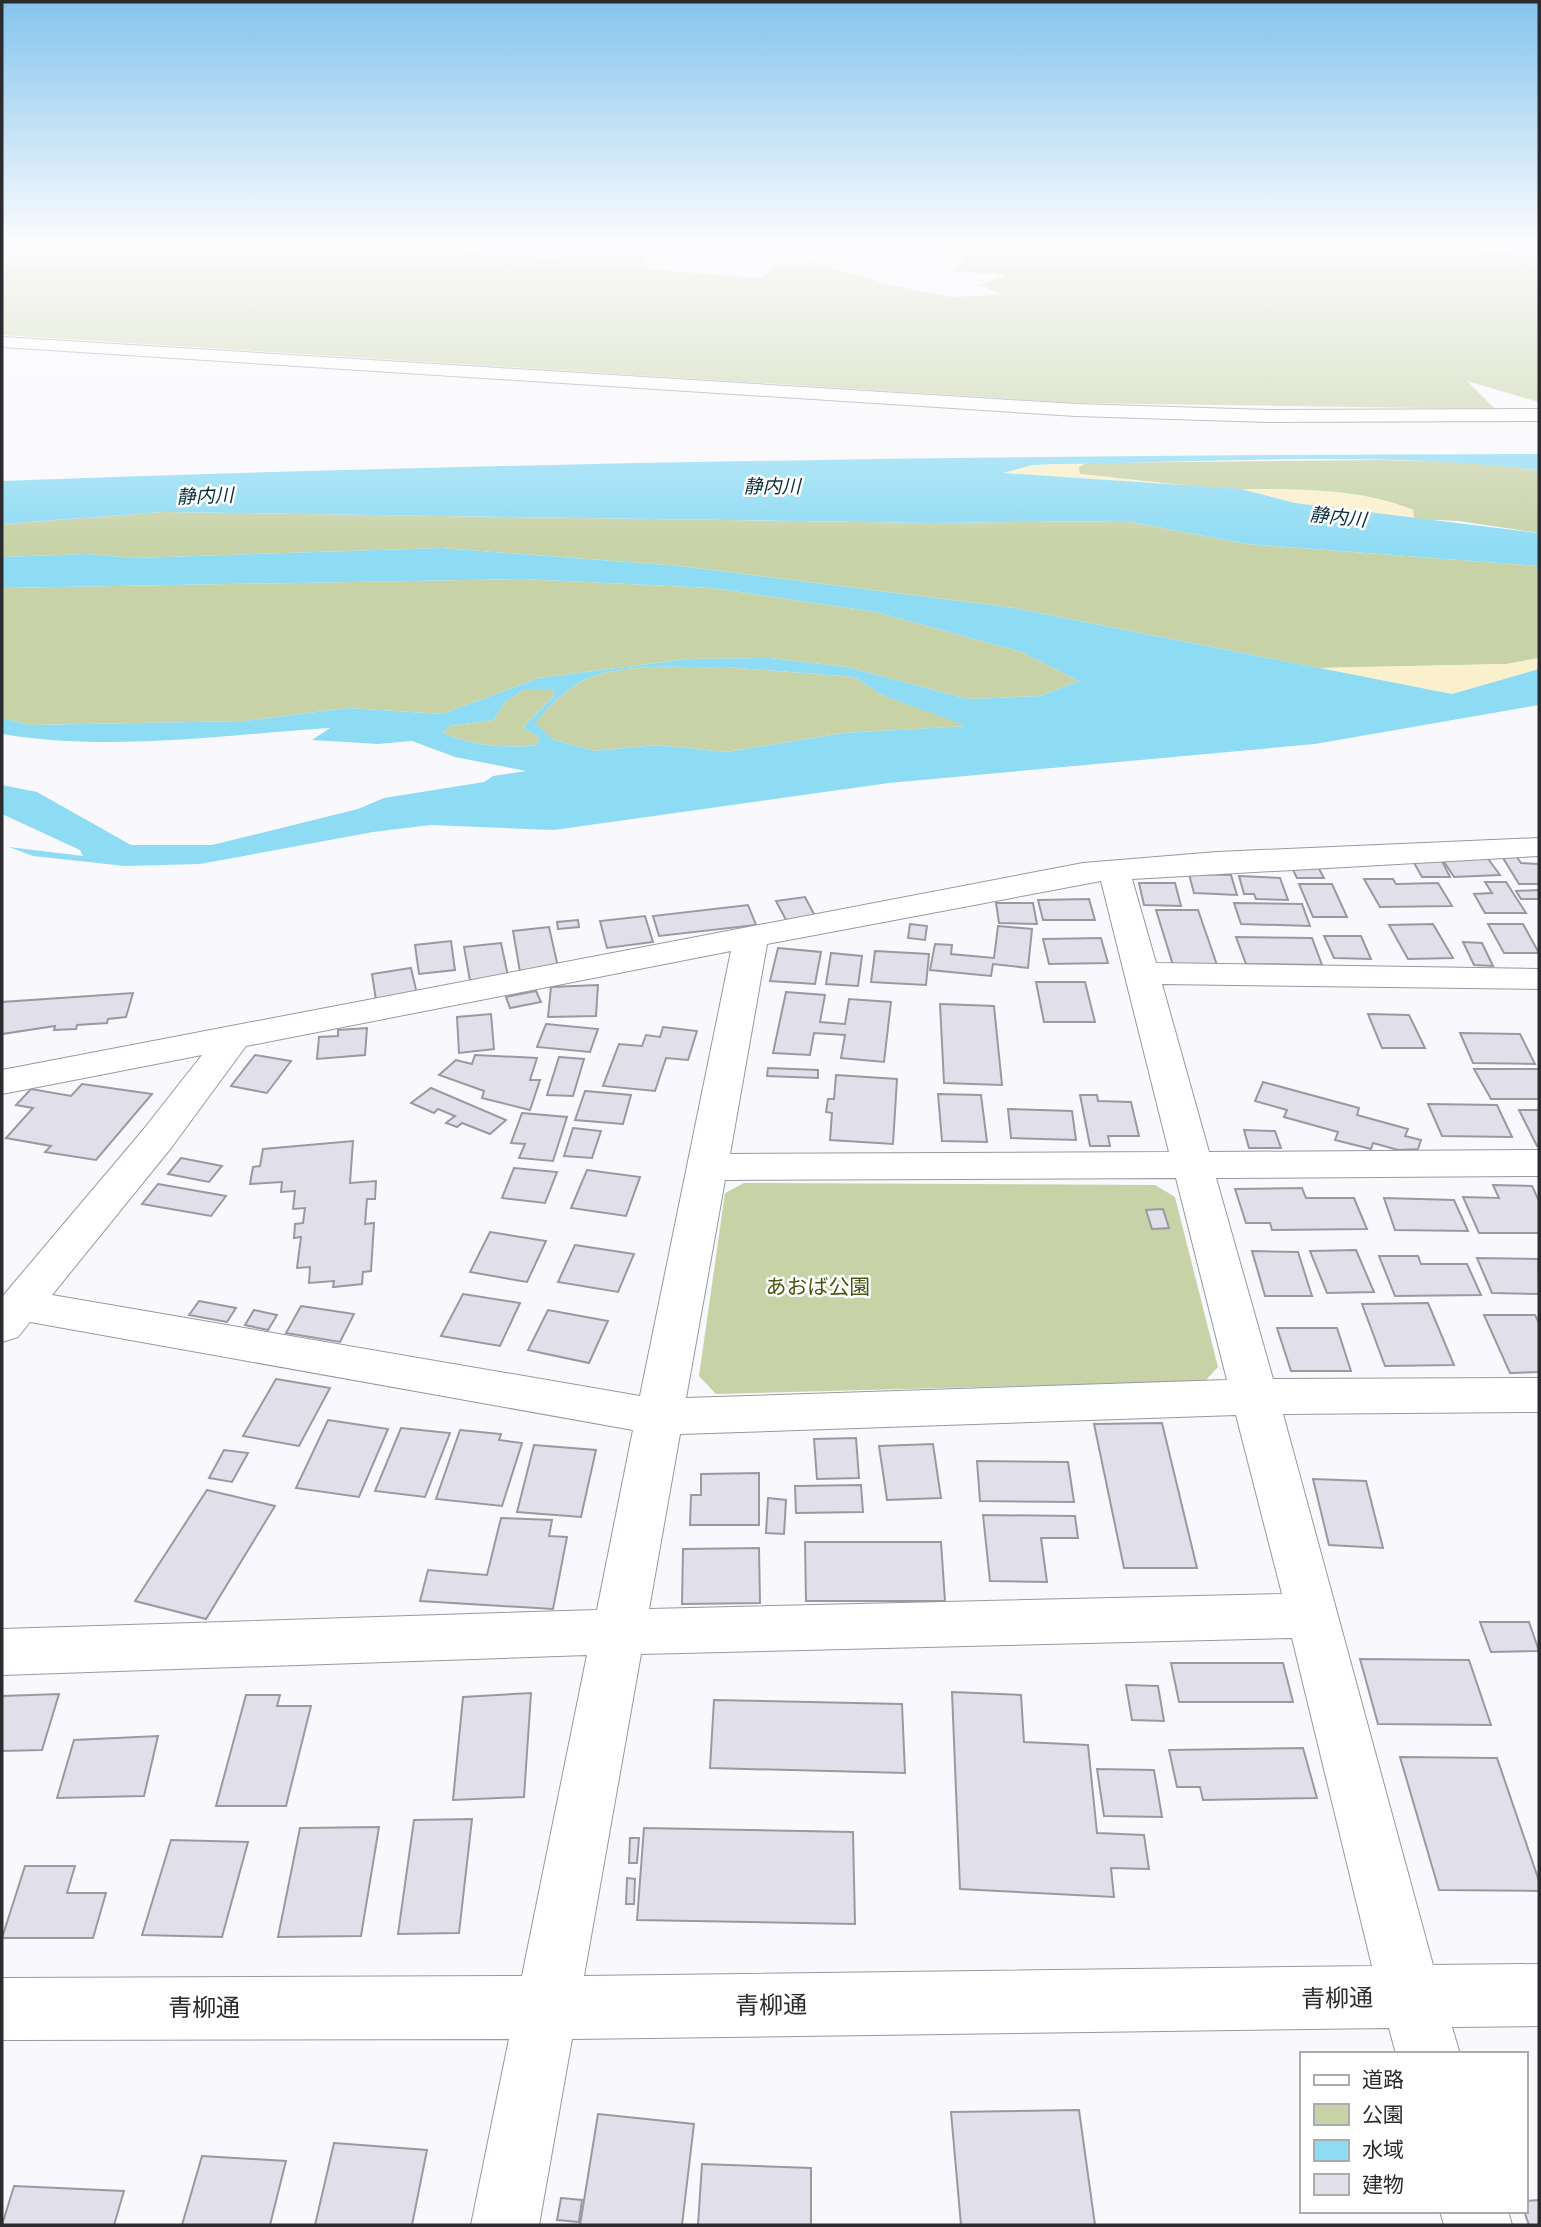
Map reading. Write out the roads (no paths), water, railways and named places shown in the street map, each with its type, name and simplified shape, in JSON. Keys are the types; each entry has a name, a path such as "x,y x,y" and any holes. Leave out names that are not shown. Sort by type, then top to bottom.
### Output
{"street":[{"path":"48,345 1076,410 1269,415 1539,415"},
{"path":"2,1082 1083,873 1539,847"},
{"path":"1114,870 1420,2026"},
{"path":"505,2225 751,938"},
{"path":"1140,973 1539,979"},
{"path":"11,1315 157,1139 235,1036"},
{"path":"706,1167 1539,1163"},
{"path":"11,1315 658,1417 1255,1397 1539,1395"},
{"path":"2,1652 1313,1615"},
{"name":"青柳通","path":"2,2008 545,2008 1420,2026 1539,1995"}],"water":[{"name":"静内川","path":"1539,454 1539,470 1419,461 1298,459 1033,465 1003,473 1241,489 1295,503 1539,533 1539,566 1247,544 1126,521 930,523 163,512 2,524 2,481 771,461"},
{"path":"441,548 680,566 1014,608 1452,694 1539,669 1539,705 1315,744 889,783 554,830 431,825 373,832 200,864 125,866 33,856 9,847 83,856 80,850 2,814 2,785 37,792 131,845 212,845 358,809 384,798 484,782 493,776 526,771 455,757 412,741 378,744 312,740 330,728 165,740 83,742 2,734 2,718 30,725 244,721 348,708 442,714 539,678 688,659 770,658 847,667 968,699 1040,696 1079,681 1022,652 876,612 712,588 522,579 2,588 2,557 87,554 134,558","holes":["725,667 854,677 882,695 967,726 844,733 726,752 656,745 595,751 554,740 535,723 569,689 594,676 625,669","525,689 554,689 554,696 523,727 540,738 536,745 488,745 442,733 450,726 493,720 505,702"]}],"park label":[{"name":"あおば公園","path":"818,1287"}]}
